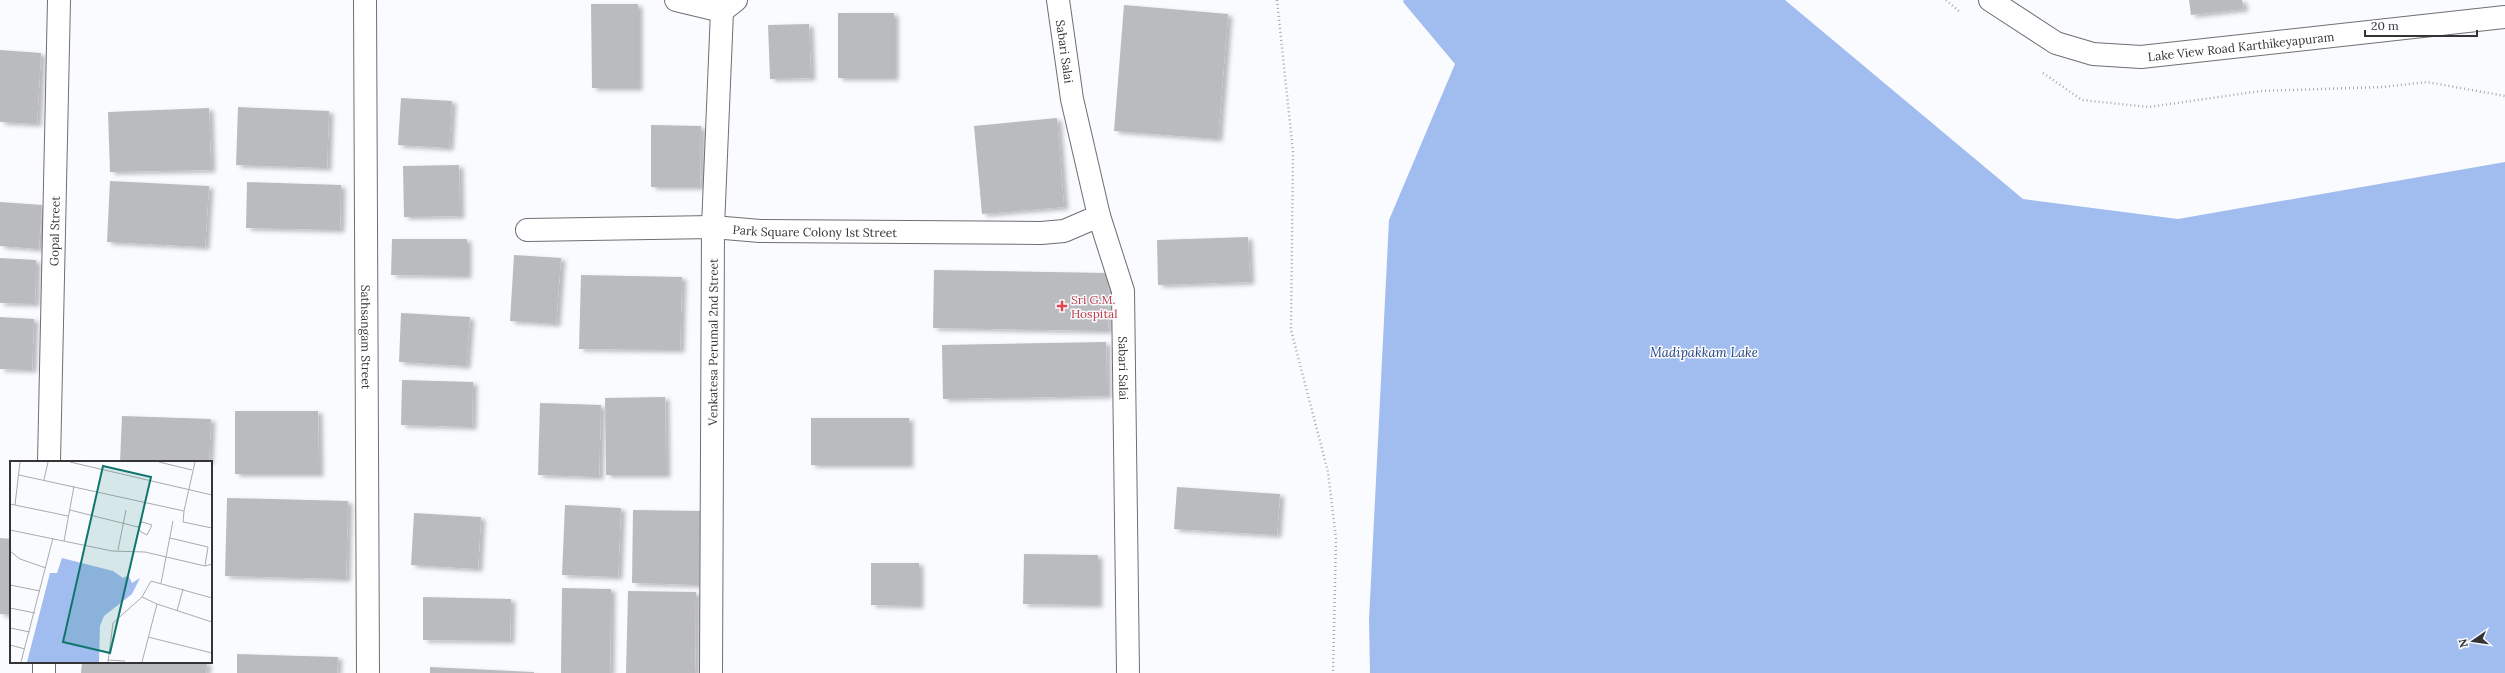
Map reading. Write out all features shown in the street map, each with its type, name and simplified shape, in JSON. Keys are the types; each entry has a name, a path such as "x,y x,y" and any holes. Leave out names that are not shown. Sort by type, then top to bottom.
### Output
{"street":[{"name":"Gopal Street","path":"49,461 59,0"},
{"name":"Sathsangam Street","path":"365,0 368,673"},
{"name":"Venkatesa Perumal 2nd Street","path":"676,0 729,5 713,227 711,673"},
{"name":"Sabari Salai","path":"1058,0 1072,98 1099,216 1123,291 1128,673"},
{"name":"Lake View Road Karthikeyapuram","path":"1990,0 2056,43 2093,54 2141,57 2505,17"},
{"name":"Park Square Colony 1st Street","path":"527,230 713,227 760,231 1040,233 1064,231 1099,216"}],"path":[{"path":"1277,0 1293,152 1291,330 1328,472 1336,539 1333,673"}],"water":[{"name":"Madipakkam Lake","path":"1404,0 1785,0 2023,199 2178,219 2505,162 2505,673 1370,673 1369,620 1389,220 1455,64 1403,2"}],"building":[{"path":"2189,0 2242,0 2244,9 2191,15"},
{"path":"591,4 638,4 638,88 592,88"},
{"path":"1124,5 1228,14 1218,139 1114,131"},
{"path":"838,13 894,13 894,78 838,78"},
{"path":"809,24 811,78 770,79 768,25"},
{"path":"0,50 41,53 37,124 0,122"},
{"path":"401,98 452,101 449,148 398,145"},
{"path":"238,107 329,111 327,168 236,165"},
{"path":"209,108 211,170 110,172 108,112"},
{"path":"1057,118 1064,207 982,214 974,126"},
{"path":"651,125 701,126 700,187 651,187"},
{"path":"459,165 460,216 404,217 403,166"},
{"path":"110,181 209,186 205,247 107,242"},
{"path":"247,182 341,185 340,230 246,228"},
{"path":"0,202 42,205 39,249 0,246"},
{"path":"1248,237 1250,282 1158,285 1157,240"},
{"path":"392,239 467,239 467,276 391,275"},
{"path":"514,255 561,258 556,324 510,321"},
{"path":"0,258 36,260 35,304 0,303"},
{"path":"934,270 1109,273 1108,331 933,328"},
{"path":"581,275 682,277 680,350 579,349"},
{"path":"401,313 470,317 466,366 399,362"},
{"path":"0,317 34,319 32,370 0,369"},
{"path":"1106,342 1107,396 943,399 942,345"},
{"path":"402,380 473,382 472,427 401,425"},
{"path":"665,397 666,475 606,475 605,398"},
{"path":"540,403 601,405 599,477 538,475"},
{"path":"235,411 318,411 319,474 235,474"},
{"path":"122,416 211,419 209,461 120,461"},
{"path":"811,418 909,418 909,465 811,465"},
{"path":"1177,487 1280,494 1277,535 1174,529"},
{"path":"227,498 348,501 346,579 225,576"},
{"path":"565,505 621,508 618,577 562,575"},
{"path":"633,510 700,511 699,585 632,583"},
{"path":"414,513 481,517 478,569 411,565"},
{"path":"0,538 10,539 10,615 0,614"},
{"path":"1024,554 1098,555 1098,605 1023,604"},
{"path":"871,563 919,563 919,606 871,605"},
{"path":"562,588 611,589 610,673 561,673"},
{"path":"628,591 696,592 695,673 626,673"},
{"path":"423,597 511,599 510,641 423,640"},
{"path":"237,654 338,657 337,673 237,673"},
{"path":"82,663 207,663 206,673 81,673"},
{"path":"430,667 534,672 534,673 430,673"}],"place":[{"name":"Sri G.M. Hospital","path":"1062,306"}]}
